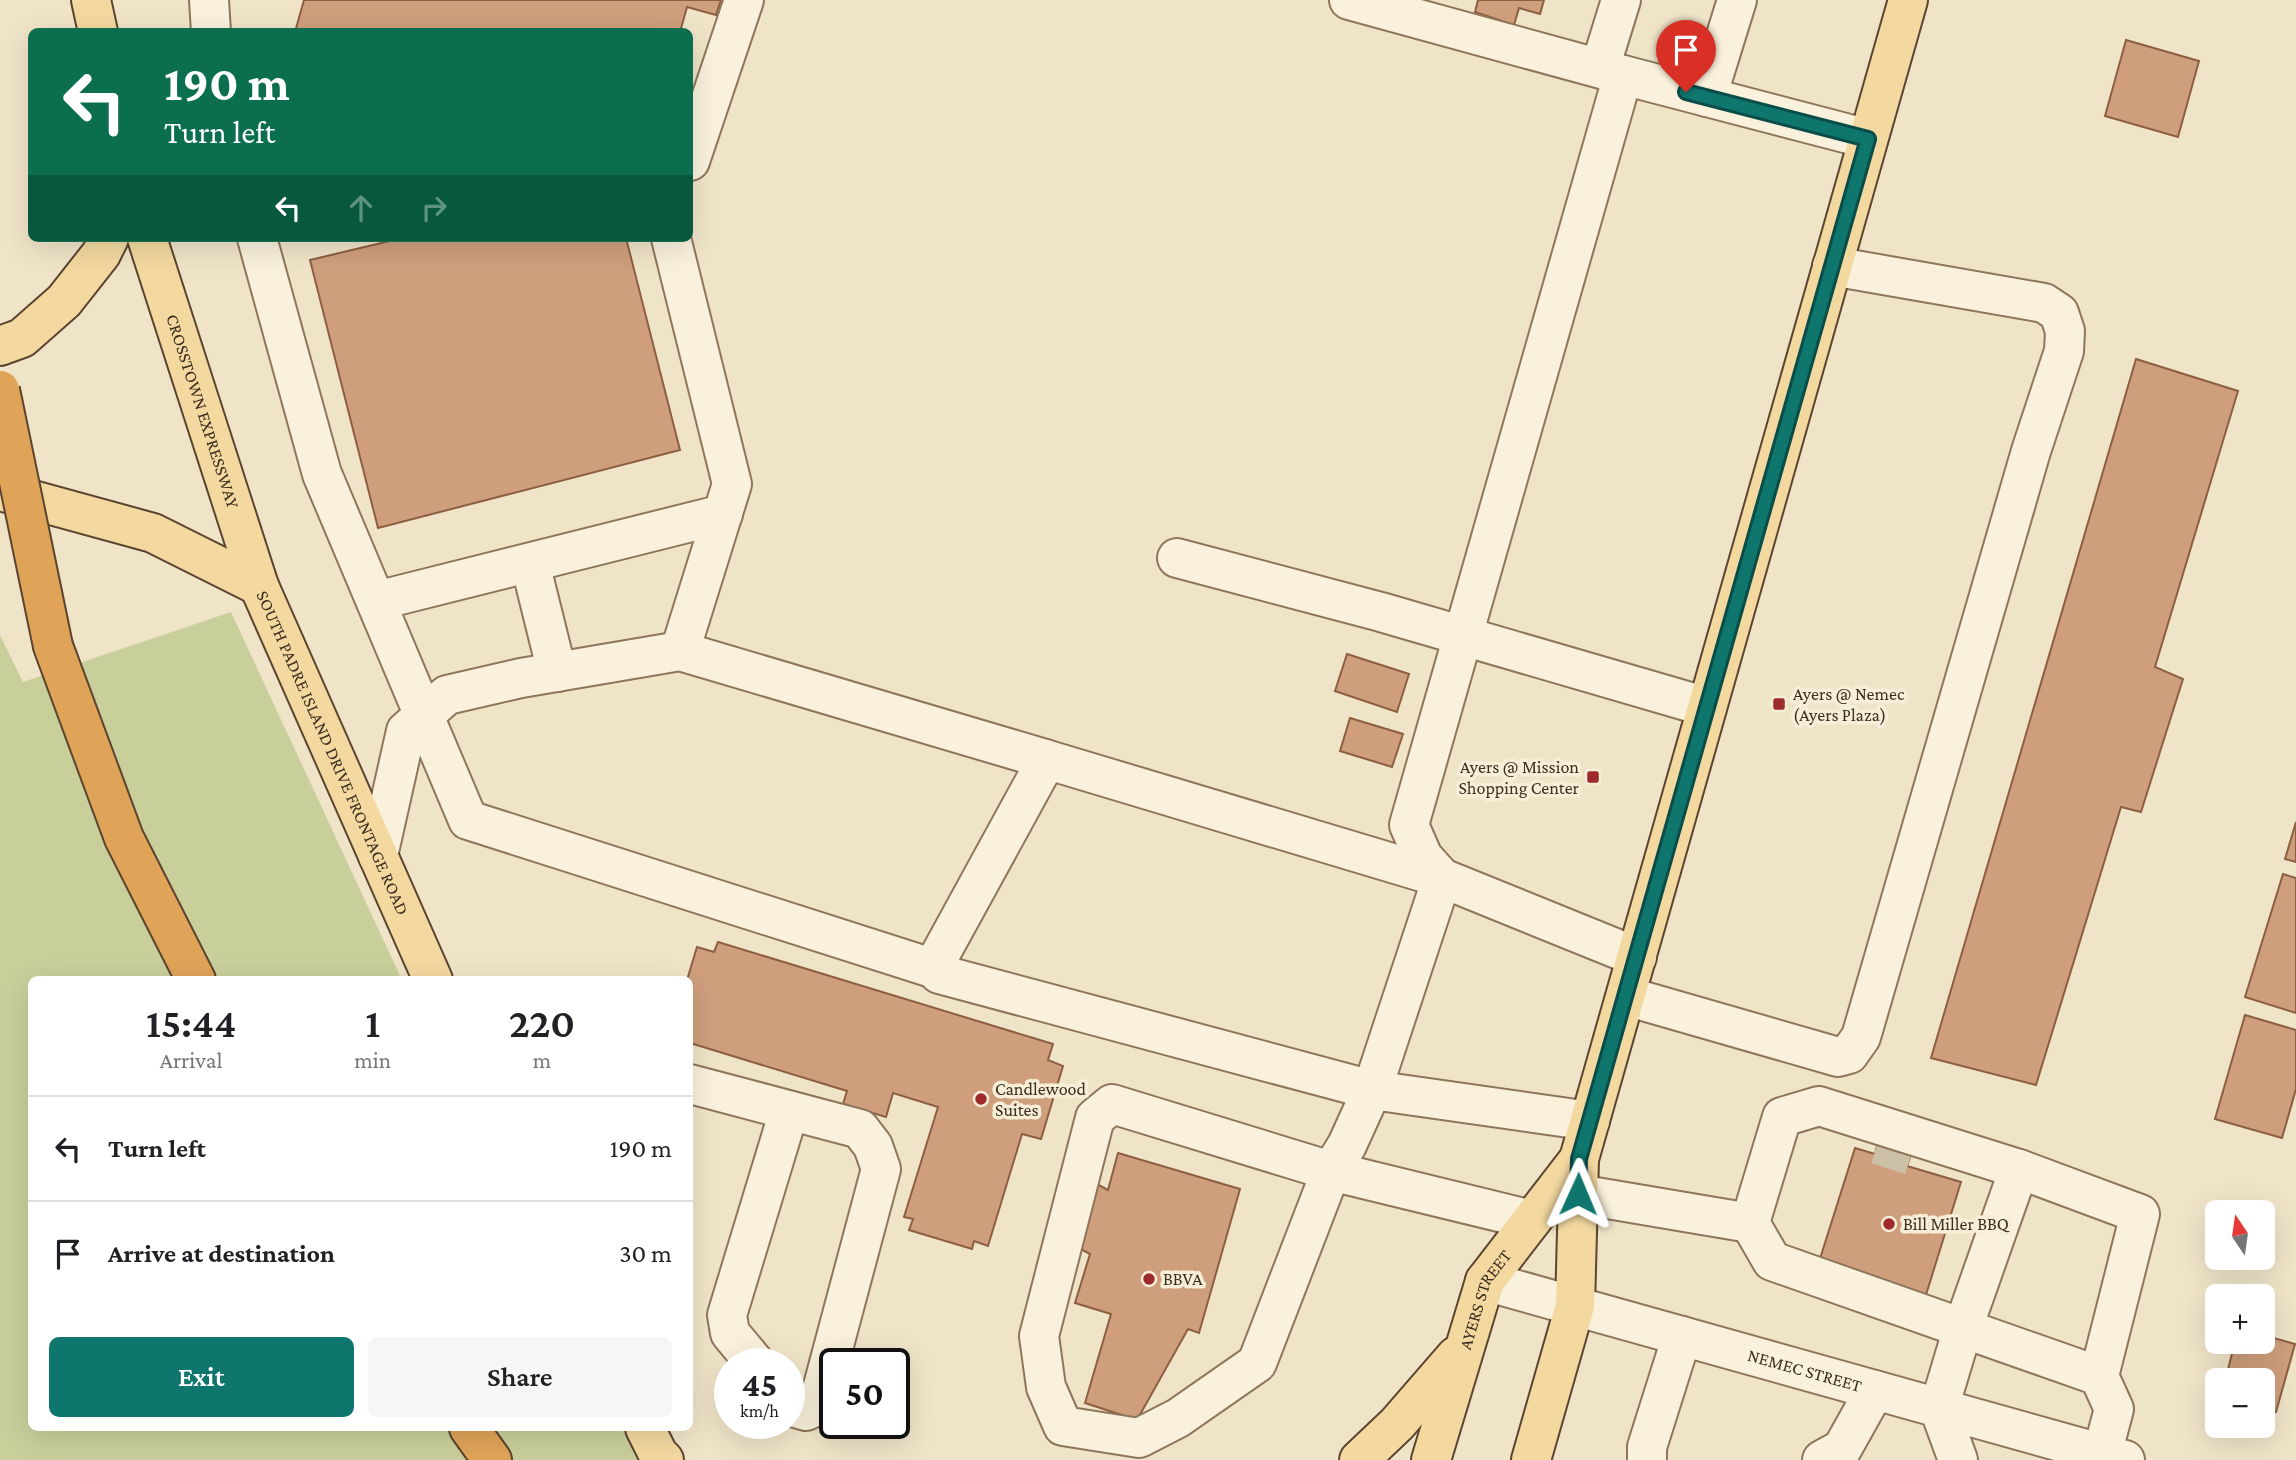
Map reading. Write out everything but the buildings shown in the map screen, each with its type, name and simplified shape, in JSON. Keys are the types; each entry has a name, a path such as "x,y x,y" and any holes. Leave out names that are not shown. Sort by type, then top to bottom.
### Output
{"highway":[{"path":"0,390 53,646 124,838 194,976"},
{"path":"472,1431 492,1460"}],"main road":[{"path":"91,0 97,28"},
{"name":"AYERS STREET","path":"1531,1460 1575,1306 1579,1176 1590,1121 1908,0"},
{"path":"0,346 22,338 64,301 101,254 107,242"},
{"name":"CROSSTOWN EXPRESSWAY","path":"148,242 259,586"},
{"name":"SOUTH PADRE ISLAND DRIVE FRONTAGE ROAD","path":"0,491 153,533 259,586 431,976"},
{"name":"AYERS STREET","path":"1431,1460 1485,1281 1532,1220 1579,1176"},
{"path":"1359,1460 1397,1424 1464,1346"}],"street":[{"path":"209,0 211,28"},
{"path":"693,152 744,0"},
{"path":"1349,0 1868,139"},
{"path":"1442,878 1423,857 1409,825 1463,636 1611,72 1621,0"},
{"path":"1707,97 1737,0"},
{"path":"258,242 322,474 468,820 935,969 939,974 1372,1090 1590,1121"},
{"path":"672,242 732,484 680,651"},
{"path":"1626,996 1838,1057 1849,1054 1861,1037 2027,465 2064,351 2065,331 2059,313 2044,303 1832,266"},
{"path":"376,601 723,514"},
{"path":"1177,558 1381,612 1707,707"},
{"path":"530,563 557,672"},
{"path":"378,856 406,731 447,695 557,672 680,651 1442,878 1636,957"},
{"path":"935,969 936,962 1045,759"},
{"path":"1442,878 1372,1090 1331,1171 1257,1363 1178,1418 1139,1438 1063,1426 1045,1387 1039,1336 1095,1118 1112,1104 1331,1171 1532,1220"},
{"path":"693,1085 860,1129 873,1146 881,1169 818,1405 805,1411"},
{"path":"1819,1106 1851,1138 1940,1164 1968,1153"},
{"path":"1750,1223 1782,1117 1819,1106 2019,1169 2140,1214 2099,1376 2113,1409 2114,1457"},
{"path":"742,1348 730,1333 727,1315 789,1111"},
{"path":"1958,1460 1939,1408 1963,1328 2019,1169"},
{"path":"1579,1176 1750,1223 1772,1261 2099,1376"},
{"name":"NEMEC STREET","path":"1485,1281 2114,1457"},
{"path":"1647,1460 1647,1447 1682,1336"},
{"path":"1837,1456 1875,1390"}],"green space":[{"path":"231,612 400,976 28,976 28,1431 623,1431 642,1460 0,1460 0,635 23,682"}],"tunnel":[{"path":"1877,1145 1911,1156"}],"place":[{"name":"Ayers @ Nemec (Ayers Plaza)","path":"1779,704"},
{"name":"Ayers @ Mission Shopping Center","path":"1593,777"},
{"name":"Candlewood Suites","path":"981,1099"},
{"name":"Bill Miller BBQ","path":"1889,1224"},
{"name":"BBVA","path":"1149,1279"}],"route":[{"path":"1578,1194 1579,1159 1868,139 1686,92"}]}
